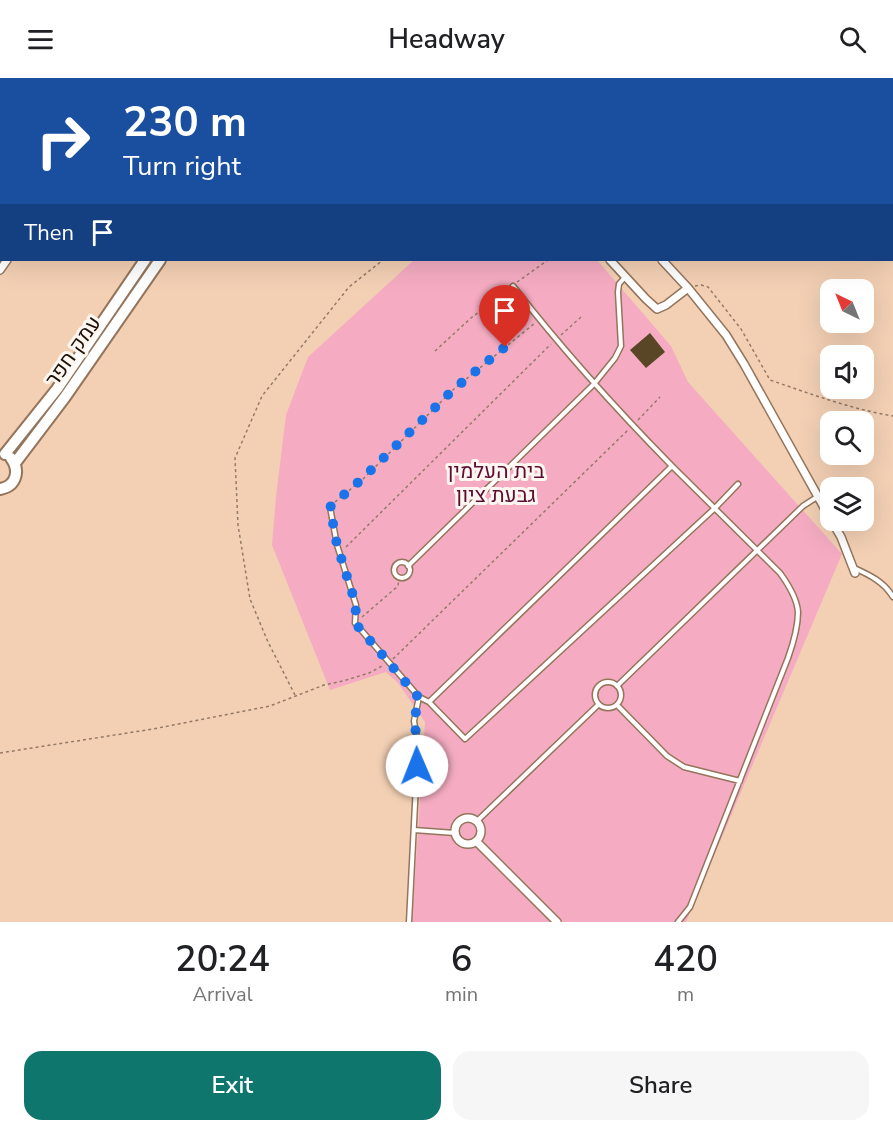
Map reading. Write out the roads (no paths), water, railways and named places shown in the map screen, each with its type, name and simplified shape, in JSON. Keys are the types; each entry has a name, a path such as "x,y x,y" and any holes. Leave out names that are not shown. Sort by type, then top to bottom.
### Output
{"street":[{"name":"עמק חפר","path":"2,454 57,389 144,261"},
{"name":"עמק חפר","path":"0,489 11,484 17,472 15,463 72,388 159,261"},
{"path":"611,261 657,309 688,288"},
{"path":"663,261 711,315 732,344 820,500"},
{"path":"2,454 15,463"},
{"path":"837,531 854,570"},
{"path":"463,819 476,822 481,833 476,841 462,843 455,833 457,825 463,819"},
{"path":"476,841 557,922"}],"lane":[{"path":"408,566 402,562 395,565 394,572 399,577 404,577 408,573 408,566 594,384 615,358 621,346 619,284 626,276"},
{"path":"513,286 555,340 632,426 780,573 791,588 798,610 795,636 788,658 690,907 678,922"},
{"path":"429,702 672,466"},
{"path":"330,507 340,553 356,605 355,623 419,698 429,702 465,740 738,484"},
{"path":"617,686 802,506 818,496"},
{"path":"854,570 866,573 887,587 893,597"},
{"path":"610,681 617,686 621,695 617,705 605,708 598,705 594,697 598,685 610,681"},
{"path":"409,922 418,745 414,721 419,698"},
{"path":"476,822 598,705"},
{"path":"617,705 667,756 684,767 740,781"},
{"path":"414,830 455,833"}],"park label":[{"name":"בית העלמין גבעת ציון","path":"496,483"}]}
